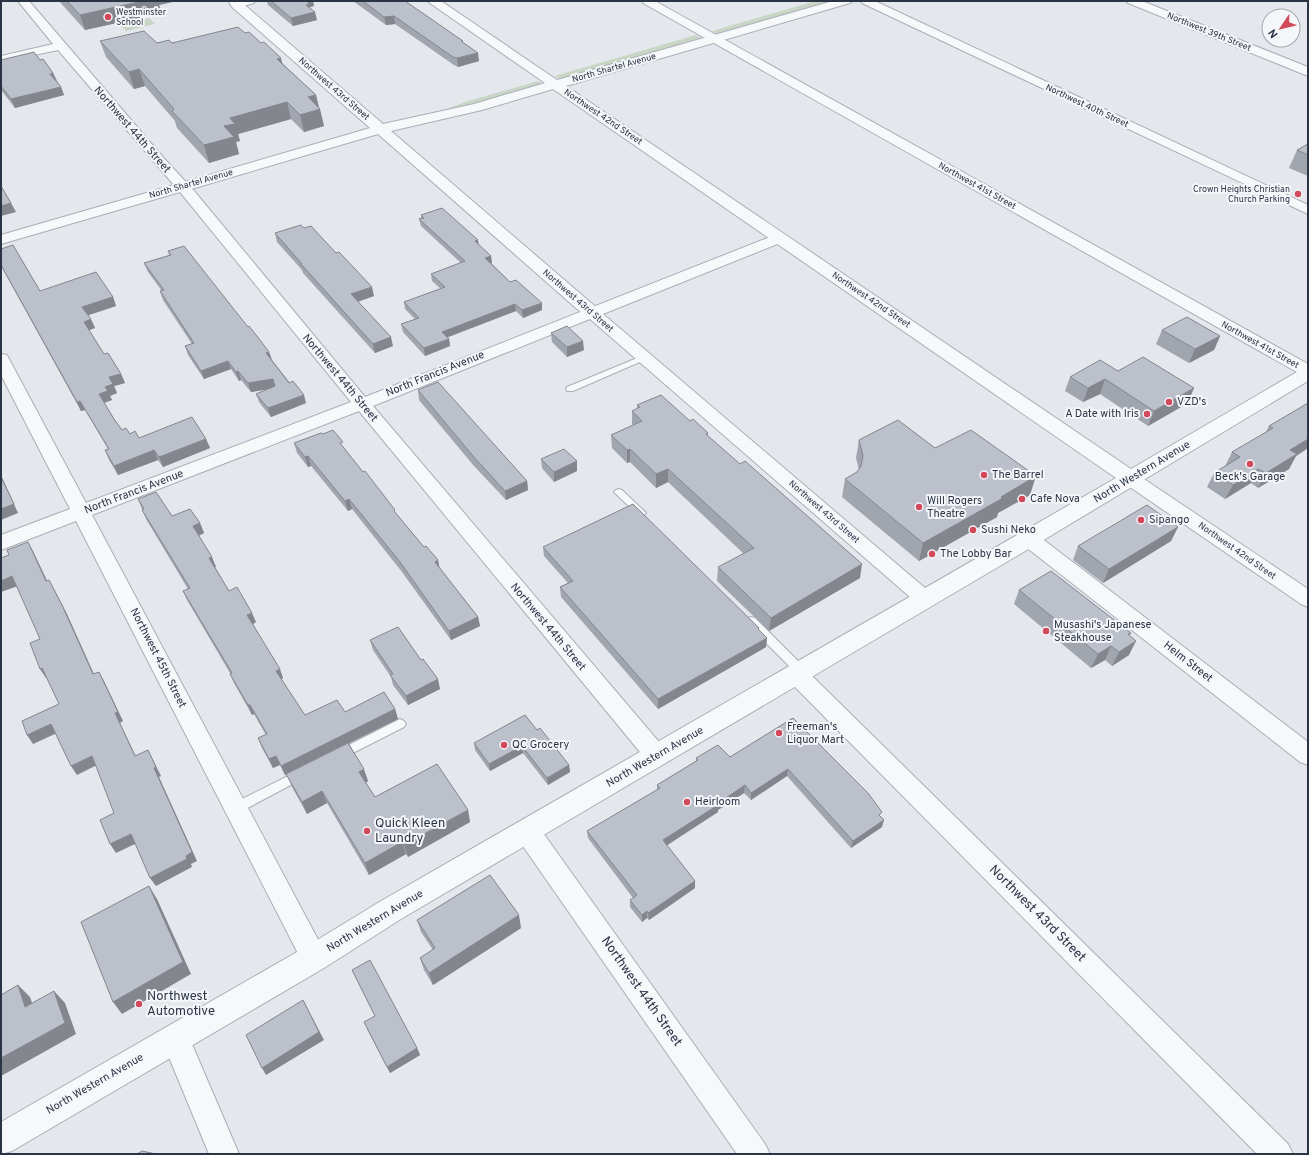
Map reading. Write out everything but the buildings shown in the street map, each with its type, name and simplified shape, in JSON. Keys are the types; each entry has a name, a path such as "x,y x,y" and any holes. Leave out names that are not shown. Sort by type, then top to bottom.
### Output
{"street":[{"name":"Northwest 44th Street","path":"23,1 157,160 183,187 362,404 657,756"},
{"name":"Northwest 42nd Street","path":"433,1 1308,600"},
{"name":"Northwest 41st Street","path":"647,1 1308,372"},
{"name":"North Shartel Avenue","path":"1,240 380,129 477,108 549,81 700,31 807,1"},
{"name":"North Shartel Avenue","path":"549,81 714,39 846,1"},
{"name":"Northwest 40th Street","path":"866,1 1308,210"},
{"name":"Northwest 39th Street","path":"1132,1 1308,72"},
{"name":"Northwest 43rd Street","path":"240,2 380,129 925,599"},
{"path":"1,59 60,46"},
{"name":"North Francis Avenue","path":"1,543 362,404 780,238"},
{"name":"Northwest 45th Street","path":"1,359 314,958"},
{"name":"North Western Avenue","path":"1,1140 314,958 798,672 1029,539 1308,372"},
{"name":"Helm Street","path":"1029,539 1308,755"},
{"name":"Northwest 43rd Street","path":"798,672 1278,1154"},
{"name":"Northwest 44th Street","path":"527,831 755,1154"},
{"path":"175,1038 224,1154"}],"lane":[{"path":"570,389 645,358"},
{"path":"619,492 648,520"},
{"path":"744,615 798,672"},
{"path":"331,759 400,724"},
{"path":"236,808 311,770"}],"green space":[{"path":"816,1 837,1 719,35 712,31"},
{"path":"149,18 155,24 126,31 120,25"},
{"path":"696,35 703,39 562,80 555,76"},
{"path":"538,81 542,85 471,106 447,109 465,102"}],"place":[{"name":"Westminster School","path":"108,17"},
{"name":"Crown Heights Christian Church Parking","path":"1298,194"},
{"name":"VZD's","path":"1169,402"},
{"name":"A Date with Iris","path":"1147,414"},
{"name":"Beck's Garage","path":"1250,464"},
{"name":"The Barrel","path":"984,475"},
{"name":"Cafe Nova","path":"1022,499"},
{"name":"Will Rogers Theatre","path":"919,507"},
{"name":"Sipango","path":"1141,520"},
{"name":"Sushi Neko","path":"973,530"},
{"name":"The Lobby Bar","path":"932,554"},
{"name":"Musashi's Japanese Steakhouse","path":"1046,631"},
{"name":"Freeman's Liquor Mart","path":"779,733"},
{"name":"QC Grocery","path":"504,745"},
{"name":"Heirloom","path":"687,802"},
{"name":"Quick Kleen Laundry","path":"367,831"},
{"name":"Northwest Automotive","path":"139,1004"}]}
